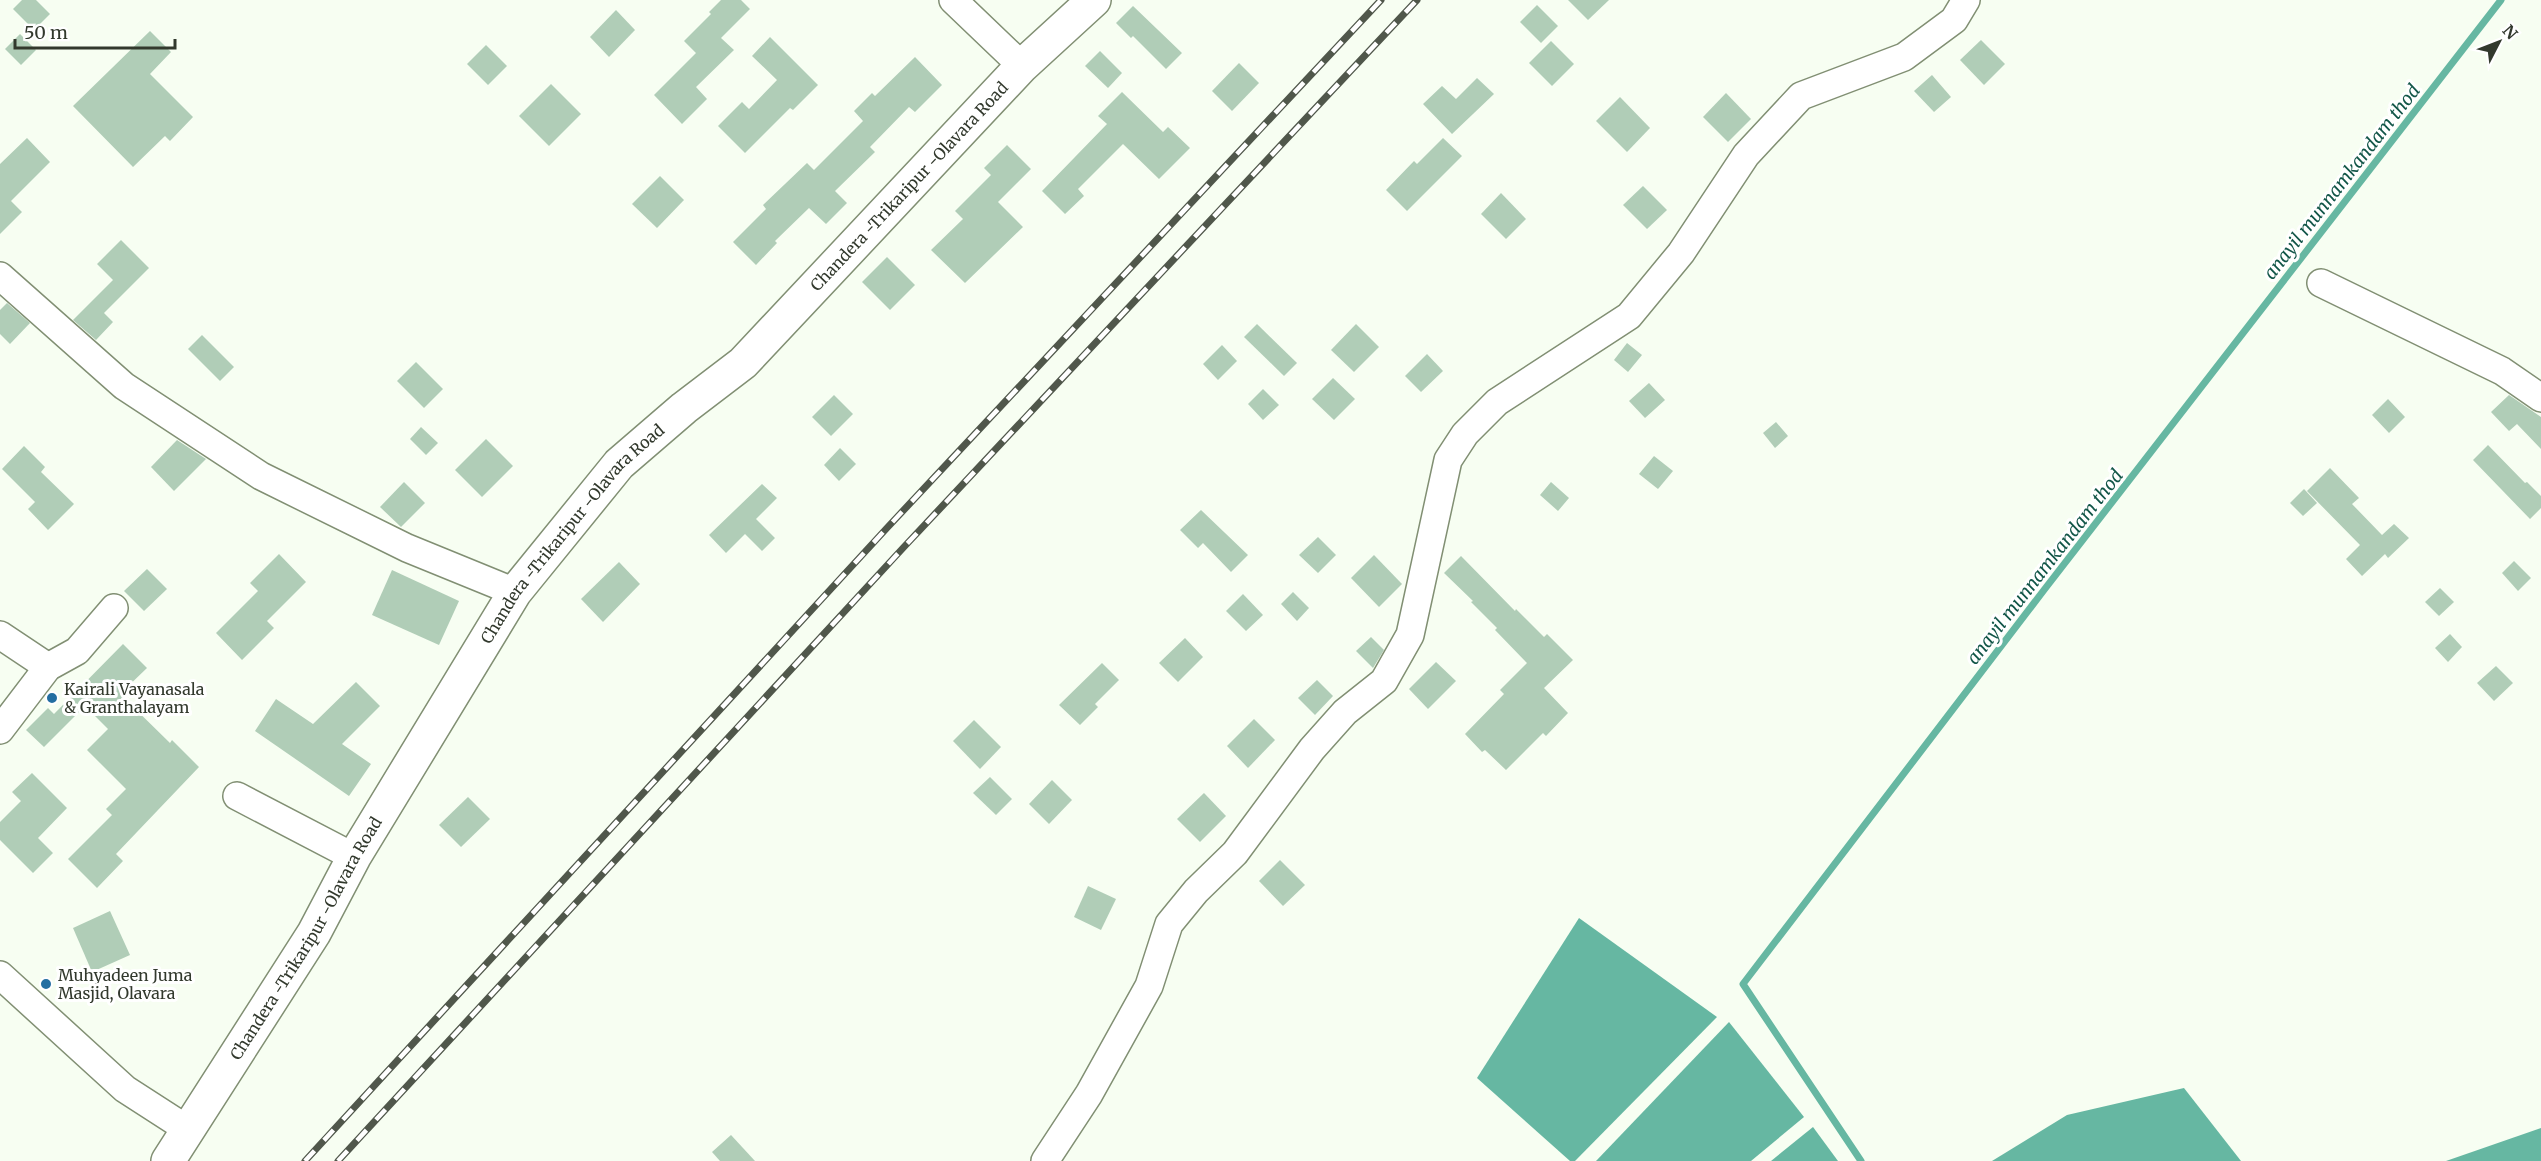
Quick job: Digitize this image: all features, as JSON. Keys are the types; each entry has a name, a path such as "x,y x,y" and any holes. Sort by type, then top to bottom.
{"main road":[{"name":"Chandera -Trikaripur -Olavara Road","path":"168,1161 314,933 354,857 515,592 619,464 684,408 743,363 1022,66 1094,0"}],"street":[{"path":"953,0 1022,66"},
{"path":"1045,1161 1089,1094 1149,986 1169,924 1196,891 1235,853 1312,749 1345,712 1384,681 1410,635 1448,460 1465,434 1497,402 1629,316 1681,253 1746,155 1801,96 1904,57 1954,20 1966,0"},
{"path":"0,276 124,386 261,476 407,548 515,592"},
{"path":"2321,283 2502,371 2541,398"},
{"path":"0,730 48,667 77,651 114,608"},
{"path":"0,635 48,667"},
{"path":"237,796 354,857"},
{"path":"0,975 125,1089 187,1129"}],"shaded area":[{"path":"1579,918 1717,1017 1575,1161 1570,1161 1477,1078"},
{"path":"1729,1022 1804,1117 1751,1161 1596,1161"},
{"path":"2184,1088 2241,1161 1992,1161 2067,1115"},
{"path":"1813,1127 1838,1161 1771,1161"},
{"path":"2541,1128 2541,1161 2446,1161"}],"building":[{"path":"22,0 36,0 50,14 34,30 13,9"},
{"path":"721,0 741,0 750,9 721,38 734,50 696,87 707,99 682,124 654,95 696,53 684,41 711,14 709,12"},
{"path":"1568,0 1609,0 1588,20"},
{"path":"1537,5 1558,26 1541,43 1520,22"},
{"path":"1133,6 1182,53 1166,69 1133,36 1131,38 1116,23"},
{"path":"616,10 635,30 609,57 590,37"},
{"path":"150,31 171,52 150,74 193,117 170,141 165,136 133,167 73,106"},
{"path":"20,34 36,50 21,65 5,49"},
{"path":"770,37 818,85 793,110 790,108 745,153 718,126 742,102 749,109 777,80 752,56"},
{"path":"1981,40 2005,64 1984,85 1960,60"},
{"path":"1551,41 1574,64 1552,86 1529,63"},
{"path":"486,45 507,66 488,85 467,64"},
{"path":"1100,51 1122,73 1108,88 1085,66"},
{"path":"915,57 942,85 915,112 909,107 870,147 875,152 835,191 847,203 826,224 809,208 775,241 777,243 756,265 733,242 766,209 763,205 807,163 814,170 863,121 854,111 872,93 875,96"},
{"path":"1239,63 1259,83 1232,111 1212,91"},
{"path":"1932,75 1951,97 1934,112 1914,91"},
{"path":"1477,78 1494,94 1452,134 1423,104 1442,86 1456,99"},
{"path":"551,84 581,114 549,146 519,116"},
{"path":"1122,92 1163,132 1168,127 1190,148 1159,179 1123,144 1078,189 1084,196 1065,214 1042,191 1107,124 1098,116"},
{"path":"1726,93 1751,119 1728,142 1703,117"},
{"path":"1620,97 1650,128 1627,152 1596,121"},
{"path":"27,138 50,162 11,201 22,212 0,234 0,164"},
{"path":"1443,138 1462,156 1407,211 1386,190 1414,161 1417,164"},
{"path":"1007,145 1031,169 998,202 1023,227 965,283 931,250 963,219 955,211 991,175 984,168"},
{"path":"660,176 684,200 657,228 632,204"},
{"path":"1643,186 1667,210 1647,229 1623,205"},
{"path":"1501,193 1526,219 1506,239 1481,214"},
{"path":"121,240 149,268 104,313 113,322 96,340 73,320 113,280 97,264"},
{"path":"887,257 915,285 890,310 862,282"},
{"path":"7,303 30,323 10,344 0,334 0,310"},
{"path":"1257,324 1297,363 1284,376 1244,337"},
{"path":"1356,324 1379,347 1354,372 1331,350"},
{"path":"202,335 234,367 220,381 188,349"},
{"path":"1627,343 1642,355 1628,372 1614,360"},
{"path":"1222,345 1237,361 1218,380 1203,364"},
{"path":"1427,354 1443,371 1421,392 1405,376"},
{"path":"416,362 443,389 424,408 397,381"},
{"path":"1333,378 1355,399 1334,420 1312,399"},
{"path":"1649,383 1665,400 1645,418 1629,401"},
{"path":"1263,389 1279,405 1263,420 1248,404"},
{"path":"834,395 853,414 831,436 812,417"},
{"path":"2509,395 2541,417 2541,449 2517,424 2509,431 2491,412"},
{"path":"2388,399 2405,417 2389,433 2372,415"},
{"path":"1776,422 1788,436 1775,448 1763,433"},
{"path":"421,427 438,443 426,455 410,439"},
{"path":"486,439 513,466 482,497 455,470"},
{"path":"177,440 206,459 174,491 151,467"},
{"path":"2488,445 2541,496 2541,508 2530,519 2473,460"},
{"path":"24,446 45,467 41,472 74,504 48,530 28,509 35,502 2,469"},
{"path":"840,448 856,464 839,481 824,465"},
{"path":"1654,456 1673,471 1658,489 1639,474"},
{"path":"2330,468 2359,498 2352,504 2382,535 2394,524 2409,538 2388,558 2385,554 2362,576 2346,559 2360,545 2307,491"},
{"path":"404,482 425,503 401,527 380,507"},
{"path":"1551,482 1569,498 1558,511 1540,495"},
{"path":"762,484 777,498 756,519 775,538 762,551 745,534 726,553 709,535"},
{"path":"2304,489 2317,503 2303,516 2290,503"},
{"path":"1201,510 1248,555 1231,572 1203,543 1198,548 1180,530"},
{"path":"1318,537 1336,555 1318,573 1299,555"},
{"path":"279,554 306,582 267,621 274,628 242,660 216,633 258,591 250,583"},
{"path":"1374,555 1402,584 1379,607 1351,578"},
{"path":"1461,556 1515,611 1516,609 1544,637 1547,634 1573,660 1544,688 1568,713 1546,736 1543,733 1506,770 1485,750 1482,752 1465,734 1504,694 1500,690 1527,663 1495,630 1497,628 1471,602 1473,601 1444,573"},
{"path":"2514,561 2531,578 2518,591 2502,573"},
{"path":"619,562 640,584 603,622 581,599"},
{"path":"147,569 167,589 144,611 124,591"},
{"path":"392,570 459,601 439,645 372,615"},
{"path":"2440,588 2454,602 2439,616 2425,602"},
{"path":"1293,592 1309,608 1297,621 1281,604"},
{"path":"1243,594 1263,615 1246,631 1226,611"},
{"path":"2450,634 2462,647 2448,662 2435,648"},
{"path":"1371,637 1384,650 1373,668 1356,651"},
{"path":"1185,638 1203,657 1178,682 1159,663"},
{"path":"123,644 147,668 120,694 170,743 172,740 199,767 116,854 123,861 97,888 68,859 112,815 106,809 126,789 87,750 108,729 85,706 44,747 26,730 48,708 54,714"},
{"path":"1436,662 1456,681 1428,709 1409,689"},
{"path":"1102,663 1119,680 1095,704 1098,707 1080,725 1059,705"},
{"path":"2496,666 2513,683 2494,701 2477,683"},
{"path":"1317,680 1333,696 1315,715 1298,698"},
{"path":"356,682 380,706 342,744 371,764 349,796 255,731 276,699 313,724"},
{"path":"1254,719 1275,740 1248,768 1227,746"},
{"path":"974,720 1001,747 980,769 953,741"},
{"path":"32,773 67,808 38,838 53,853 33,873 0,840 0,822 21,801 12,792"},
{"path":"990,777 1012,799 996,815 973,793"},
{"path":"1052,780 1072,800 1049,824 1029,804"},
{"path":"1204,793 1226,816 1200,842 1177,819"},
{"path":"468,797 490,819 461,847 439,825"},
{"path":"1280,860 1305,885 1283,906 1259,881"},
{"path":"1088,886 1116,899 1101,930 1074,917"},
{"path":"110,911 130,955 92,972 73,928"},
{"path":"731,1135 755,1161 720,1161 712,1152"}],"waterway":[{"name":"anayil munnamkandam thod","path":"1861,1161 1743,984 2044,590 2501,0"}],"railway":[{"path":"305,1161 886,529 1381,0"},
{"path":"338,1161 903,548 1417,0"}],"place":[{"name":"Kairali Vayanasala & Granthalayam","path":"52,698"},
{"name":"Muhyadeen Juma Masjid, Olavara","path":"46,984"}]}
